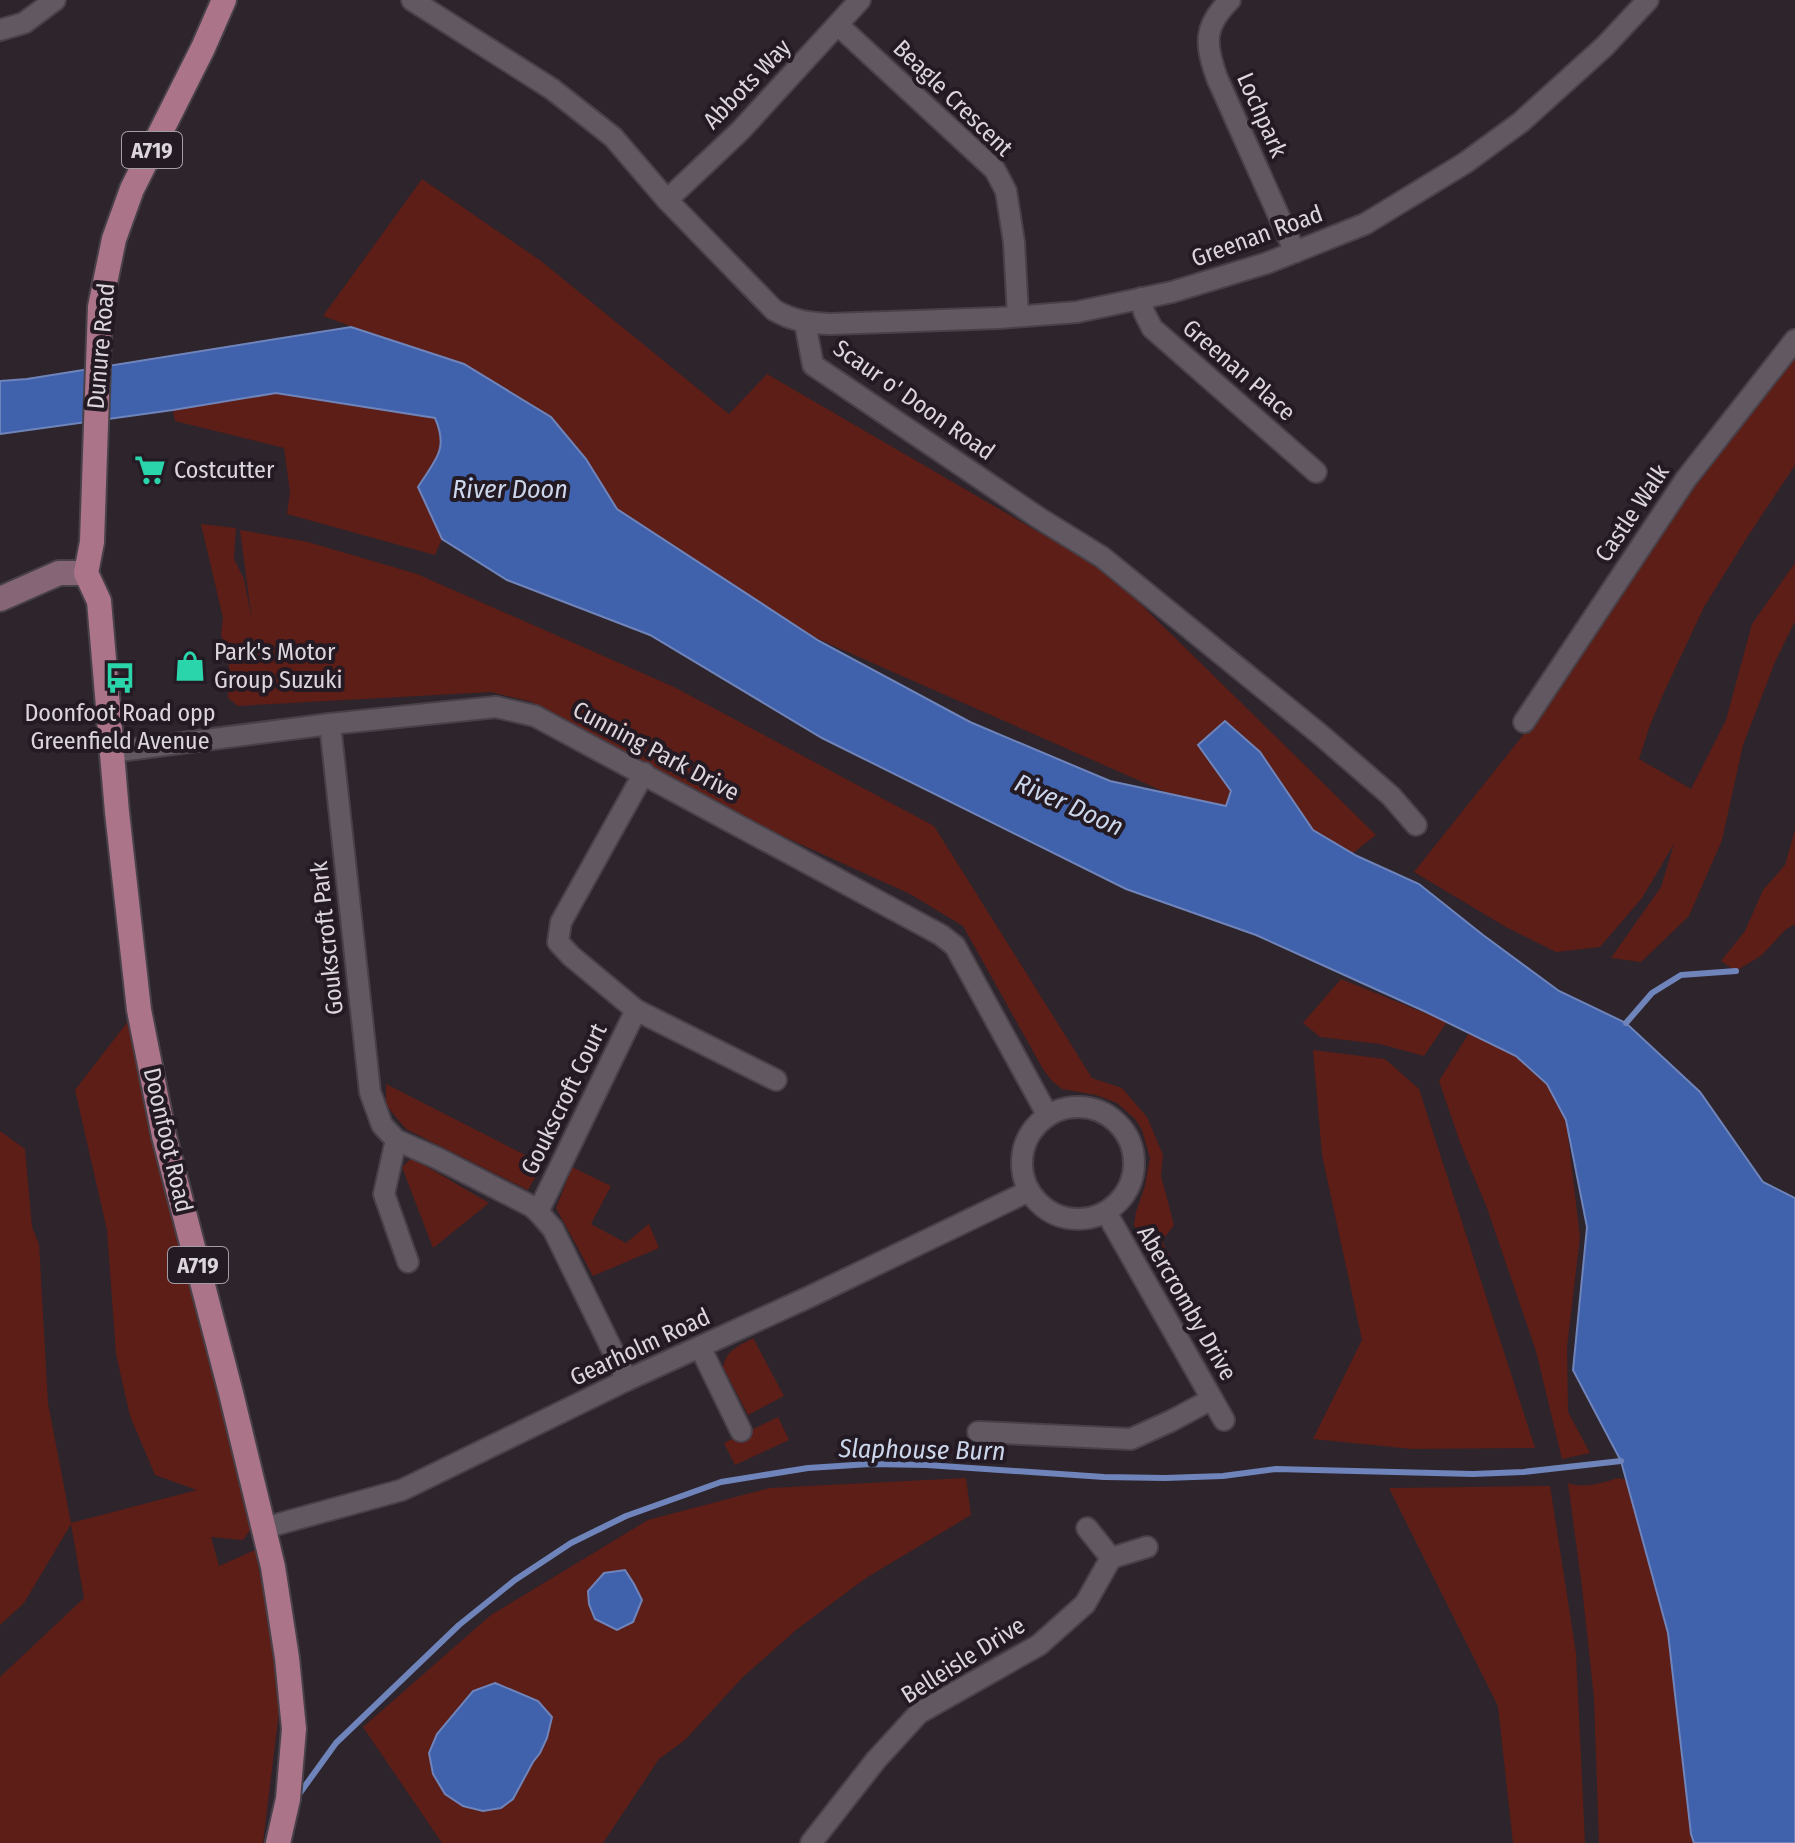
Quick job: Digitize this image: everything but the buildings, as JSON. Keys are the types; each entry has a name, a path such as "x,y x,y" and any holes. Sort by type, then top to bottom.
{"main road":[{"name":"Dunure Road","path":"86,573 92,542 100,307 114,239 132,189 224,0"},
{"name":"Doonfoot Road","path":"86,573 99,601 111,752 145,1038 164,1136 273,1567 294,1729 288,1799 278,1843"}],"street":[{"path":"0,30 24,23 55,0"},
{"path":"412,0 552,89 613,137 667,200 774,310 805,323"},
{"name":"Abbots Way","path":"667,200 741,130 860,0"},
{"name":"Lochpark","path":"1230,0 1210,27 1209,54 1295,252"},
{"name":"Greenan Road","path":"805,323 904,322 1077,312 1172,292 1233,275 1295,252 1365,224 1465,163 1521,122 1605,46 1648,0"},
{"name":"Beagle Crescent","path":"838,25 995,170 1006,191 1014,242 1018,316"},
{"name":"Greenan Place","path":"1141,298 1152,328 1316,472"},
{"name":"Scaur o' Doon Road","path":"805,323 813,365 1102,557 1322,736 1391,796 1416,825"},
{"name":"Castle Walk","path":"1524,722 1686,479 1795,340"},
{"path":"0,599 59,573 86,573"},
{"name":"Cunning Park Drive","path":"111,752 496,707 535,716 941,935 955,946 1048,1116"},
{"name":"Goukscroft Park","path":"330,724 370,1092 382,1125 396,1140"},
{"path":"644,773 561,922 558,942 636,1010 776,1080"},
{"name":"Goukscroft Court","path":"538,1212 636,1010"},
{"path":"1062,1109 1095,1109 1122,1127 1130,1141 1134,1173 1128,1189 1106,1212 1077,1219 1063,1217 1038,1202 1029,1191 1024,1178 1023,1150 1028,1136 1048,1116 1062,1109"},
{"path":"408,1262 384,1194 396,1140 437,1158 538,1212 553,1229 627,1380"},
{"name":"Gearholm Road","path":"264,1528 402,1490 627,1380 1029,1191"},
{"name":"Abercromby Drive","path":"1106,1212 1224,1420"},
{"path":"700,1347 741,1431"},
{"path":"978,1432 1131,1439 1212,1399"},
{"path":"1087,1528 1111,1558 1147,1547"},
{"name":"Belleisle Drive","path":"811,1843 876,1760 919,1713 1039,1645 1085,1604 1111,1558"}],"shaded area":[{"path":"422,179 541,261 729,414 767,374 1109,573 1376,835 1335,867 628,555 416,350 323,316"},
{"path":"1795,347 1795,465 1704,607 1650,725 1639,759 1691,789 1726,720 1752,624 1795,563 1795,621 1775,662 1743,745 1722,840 1689,916 1641,962 1611,958 1661,887 1674,844 1642,898 1600,947 1556,952 1506,927 1414,872 1536,719 1692,478"},
{"path":"276,393 435,418 441,438 440,447 435,462 418,487 442,539 435,555 287,514 290,492 284,448 175,421 173,410"},
{"path":"201,524 236,528 234,559 244,579 252,621 240,530 308,542 417,574 674,687 934,826 1092,1078 1122,1088 1147,1117 1163,1155 1161,1176 1174,1225 1162,1241 1178,1274 1163,1278 1134,1225 1150,1158 1142,1130 1117,1103 1096,1095 1062,1089 1052,1081 963,926 910,894 644,773 532,702 491,692 238,706 228,698 230,671 221,634 223,618"},
{"path":"1795,830 1795,924 1785,930 1762,955 1736,971 1721,961 1745,931 1763,890 1785,865"},
{"path":"1341,979 1447,1022 1424,1056 1380,1044 1320,1037 1303,1023"},
{"path":"136,1011 251,1529 243,1540 211,1537 219,1566 255,1550 282,1687 263,1843 0,1843 0,1677 84,1598 71,1524 24,1603 0,1625 0,1131 25,1149 32,1227 39,1244 48,1403 71,1523 197,1490 155,1475 130,1416 116,1354 107,1230 75,1090"},
{"path":"1469,1033 1516,1056 1547,1084 1566,1120 1580,1237 1567,1347 1568,1412 1590,1453 1562,1459 1536,1351 1439,1081"},
{"path":"1313,1050 1385,1059 1419,1089 1535,1448 1412,1449 1313,1439 1362,1340 1322,1155"},
{"path":"386,1084 543,1164 528,1190 406,1129 386,1105"},
{"path":"412,1158 489,1203 433,1248 402,1167"},
{"path":"572,1167 611,1186 591,1224 626,1243 649,1224 659,1248 593,1276 556,1208"},
{"path":"753,1338 784,1396 748,1415 723,1367 730,1352"},
{"path":"778,1417 789,1440 735,1465 724,1443"},
{"path":"966,1478 971,1515 866,1578 796,1630 743,1677 685,1740 659,1759 603,1843 442,1843 363,1727 491,1615 648,1520 770,1488","holes":["495,1683 538,1701 549,1730 524,1780 437,1734 472,1691"]},
{"path":"1618,1478 1627,1480 1668,1633 1694,1843 1599,1843 1594,1698 1568,1483 1587,1485"},
{"path":"1550,1486 1576,1653 1585,1843 1513,1843 1498,1706 1389,1488"}],"water":[{"name":"River Doon","path":"351,327 464,364 551,417 586,459 617,509 819,641 970,722 1110,781 1226,806 1231,791 1198,745 1225,721 1260,752 1313,830 1357,856 1419,884 1559,991 1626,1023 1700,1092 1763,1182 1795,1198 1795,1843 1694,1843 1668,1633 1621,1461 1573,1370 1587,1227 1566,1120 1547,1084 1516,1056 1256,935 1126,889 822,738 650,635 507,580 442,539 418,487 435,462 440,447 441,438 435,418 276,393 0,434 0,381"},
{"path":"625,1570 642,1600 633,1622 617,1630 595,1619 588,1591 604,1573"},
{"path":"495,1683 538,1701 552,1717 540,1753 513,1799 501,1808 483,1811 463,1806 445,1794 433,1774 429,1753 437,1734 473,1691"}],"waterway":[{"path":"1626,1023 1652,993 1681,975 1736,971"},
{"name":"Slaphouse Burn","path":"297,1797 336,1743 459,1625 515,1580 571,1543 626,1516 721,1482 808,1468 870,1464 1165,1478 1223,1476 1276,1469 1473,1474 1621,1461"}],"place":[{"name":"Costcutter","path":"150,470"},
{"name":"Park's Motor Group Suzuki","path":"190,666"},
{"name":"Doonfoot Road opp Greenfield Avenue","path":"120,678"}]}
